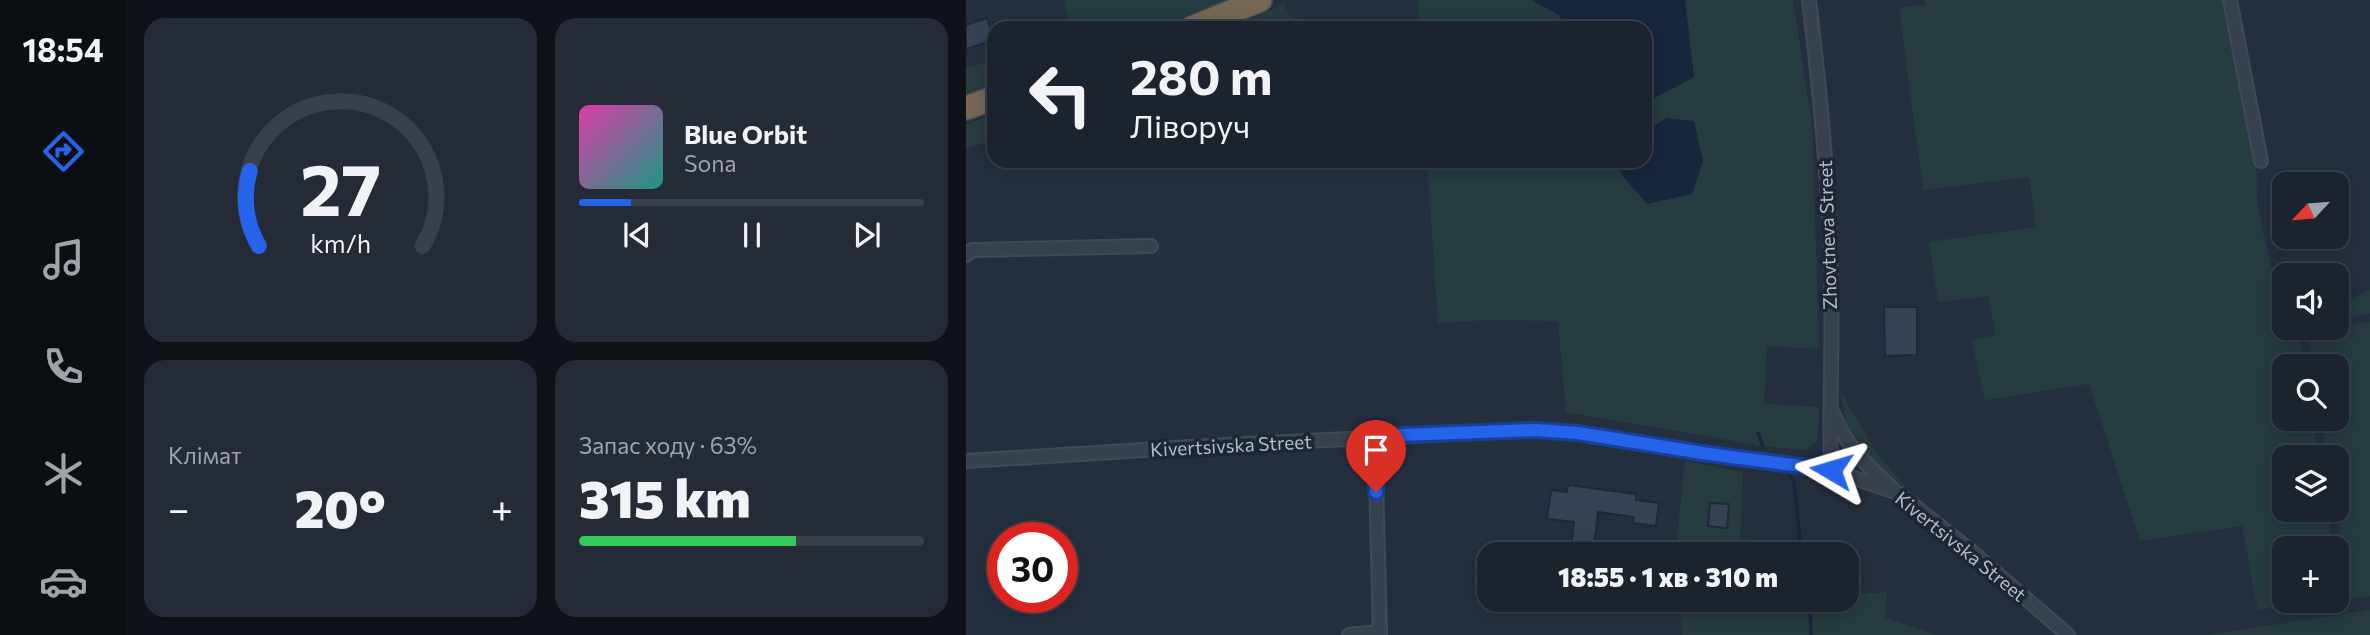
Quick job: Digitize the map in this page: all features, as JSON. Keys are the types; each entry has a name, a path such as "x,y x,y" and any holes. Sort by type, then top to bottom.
{"highway":[{"path":"1209,21 1260,0"},
{"path":"966,108 987,100"}],"street":[{"name":"Zhovtneva Street","path":"1809,0 1818,79 1831,272 1831,470"},
{"path":"2230,0 2260,161"},
{"path":"966,254 972,250 1151,246"},
{"path":"1829,403 1839,429 1863,463 1898,493"},
{"name":"Kivertsivska Street","path":"966,461 1375,436 1535,430 1578,433 1831,470 1898,493 1970,550 2068,635"},
{"path":"1349,635 1380,634 1375,436"}],"green space":[{"path":"1063,0 1228,0 1175,21 1070,21"},
{"path":"1418,0 1532,0 1559,15 1562,21 1419,21"},
{"path":"1685,0 1793,0 1812,125 1819,349 1767,346 1764,404 1819,407 1818,440 1806,450 1763,446 1566,412 1558,321 1486,320 1438,323 1427,168 1621,168 1620,172 1633,189 1643,168 1652,168 1652,149 1667,118 1652,127 1652,99 1694,77"},
{"path":"1925,0 2227,0 2256,162 2257,201 2272,270 2272,340 2300,340 2302,354 2272,354 2272,431 2314,431 2317,445 2272,445 2272,522 2329,522 2331,536 2272,536 2272,608 2258,610 2242,526 2140,541 2089,384 1985,400 1972,341 1996,335 1988,296 1938,302 1929,242 2036,227 2029,177 1923,190 1899,8 1925,5"},
{"path":"1284,4 1290,16 1304,20 1301,21 1247,21"},
{"path":"987,61 987,88 966,95 966,68"},
{"path":"987,116 987,142 966,149 966,124"},
{"path":"2370,290 2370,313 2349,317 2349,300"},
{"path":"2370,322 2370,596 2350,599 2349,536 2340,536 2338,522 2349,522 2349,445 2325,445 2323,431 2349,431 2349,354 2311,354 2309,340 2349,340 2349,325"},
{"path":"1841,393 1877,453 1906,488 1871,460 1846,425"},
{"path":"1685,461 1743,472 1740,537 1759,542 1677,542"},
{"path":"1887,592 1885,618 1938,635 1682,635 1681,612 1859,612 1859,594"},
{"path":"2370,610 2370,635 2205,635"}],"water":[{"path":"1532,0 1685,0 1694,77 1652,99 1652,21 1562,21 1559,15"},
{"path":"1667,118 1694,121 1703,161 1692,194 1647,204 1620,172 1621,168 1652,168 1652,127"}],"building":[{"path":"987,18 987,42 966,49 966,25"},
{"path":"1884,307 1917,307 1917,355 1885,356"},
{"path":"1568,485 1636,494 1636,500 1659,503 1656,526 1633,523 1634,517 1598,512 1595,542 1572,542 1574,522 1547,519 1551,490 1567,492"},
{"path":"1710,503 1729,504 1727,528 1708,526"}],"waterway":[{"path":"1758,433 1763,446"},
{"path":"1786,470 1794,482 1800,542"},
{"path":"1810,612 1811,635"}],"route":[{"path":"1376,492 1375,436 1535,430 1578,433 1831,470"}]}
